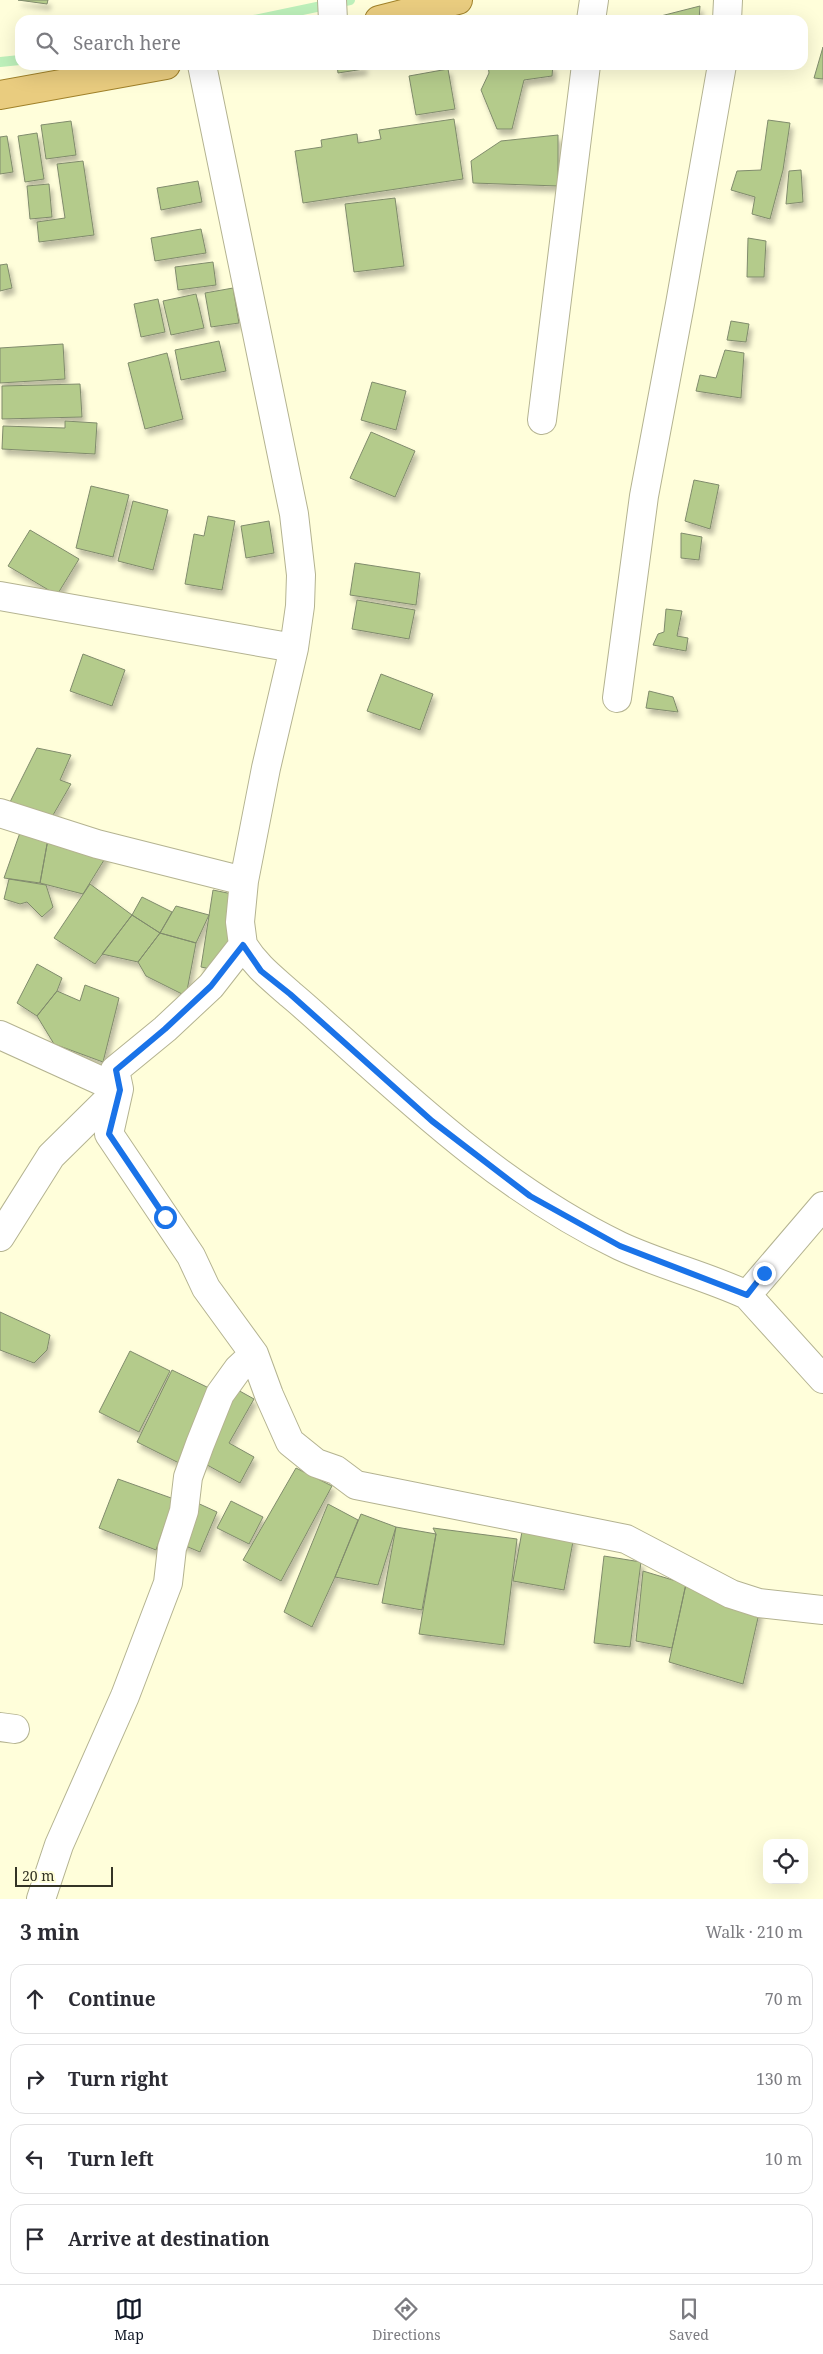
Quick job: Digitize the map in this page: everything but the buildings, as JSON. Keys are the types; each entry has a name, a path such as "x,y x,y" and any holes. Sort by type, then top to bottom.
{"main road":[{"path":"399,15 458,0"},
{"path":"0,95 138,70"}],"street":[{"path":"592,15 594,0"},
{"path":"727,15 728,0"},
{"path":"203,70 294,514 301,575 300,606 294,648 266,768 244,881 240,922 243,945 261,971 290,994 432,1121 530,1196 620,1246 747,1295 823,1379"},
{"path":"542,420 585,70"},
{"path":"617,698 644,496 721,70"},
{"path":"0,596 294,648"},
{"path":"0,814 97,844 244,881"},
{"path":"243,945 211,986 165,1029 116,1070 120,1090 109,1134 191,1256 206,1288 254,1354 272,1402 290,1442 316,1462 336,1470 356,1485 626,1539 731,1594 759,1603 823,1610"},
{"path":"0,1035 120,1090"},
{"path":"0,1237 51,1156 120,1090"},
{"path":"747,1295 823,1206"},
{"path":"41,1899 59,1845 125,1696 168,1583 172,1548 184,1511 188,1477 200,1444 220,1394 238,1369 254,1354"}],"waterway":[{"path":"278,15 350,0"},
{"path":"0,62 15,60"}],"route":[{"path":"165,1217 109,1134 120,1090 116,1070 165,1029 211,986 243,945 261,971 290,994 432,1121 530,1196 620,1246 724,1284 747,1295 764,1273"}]}
